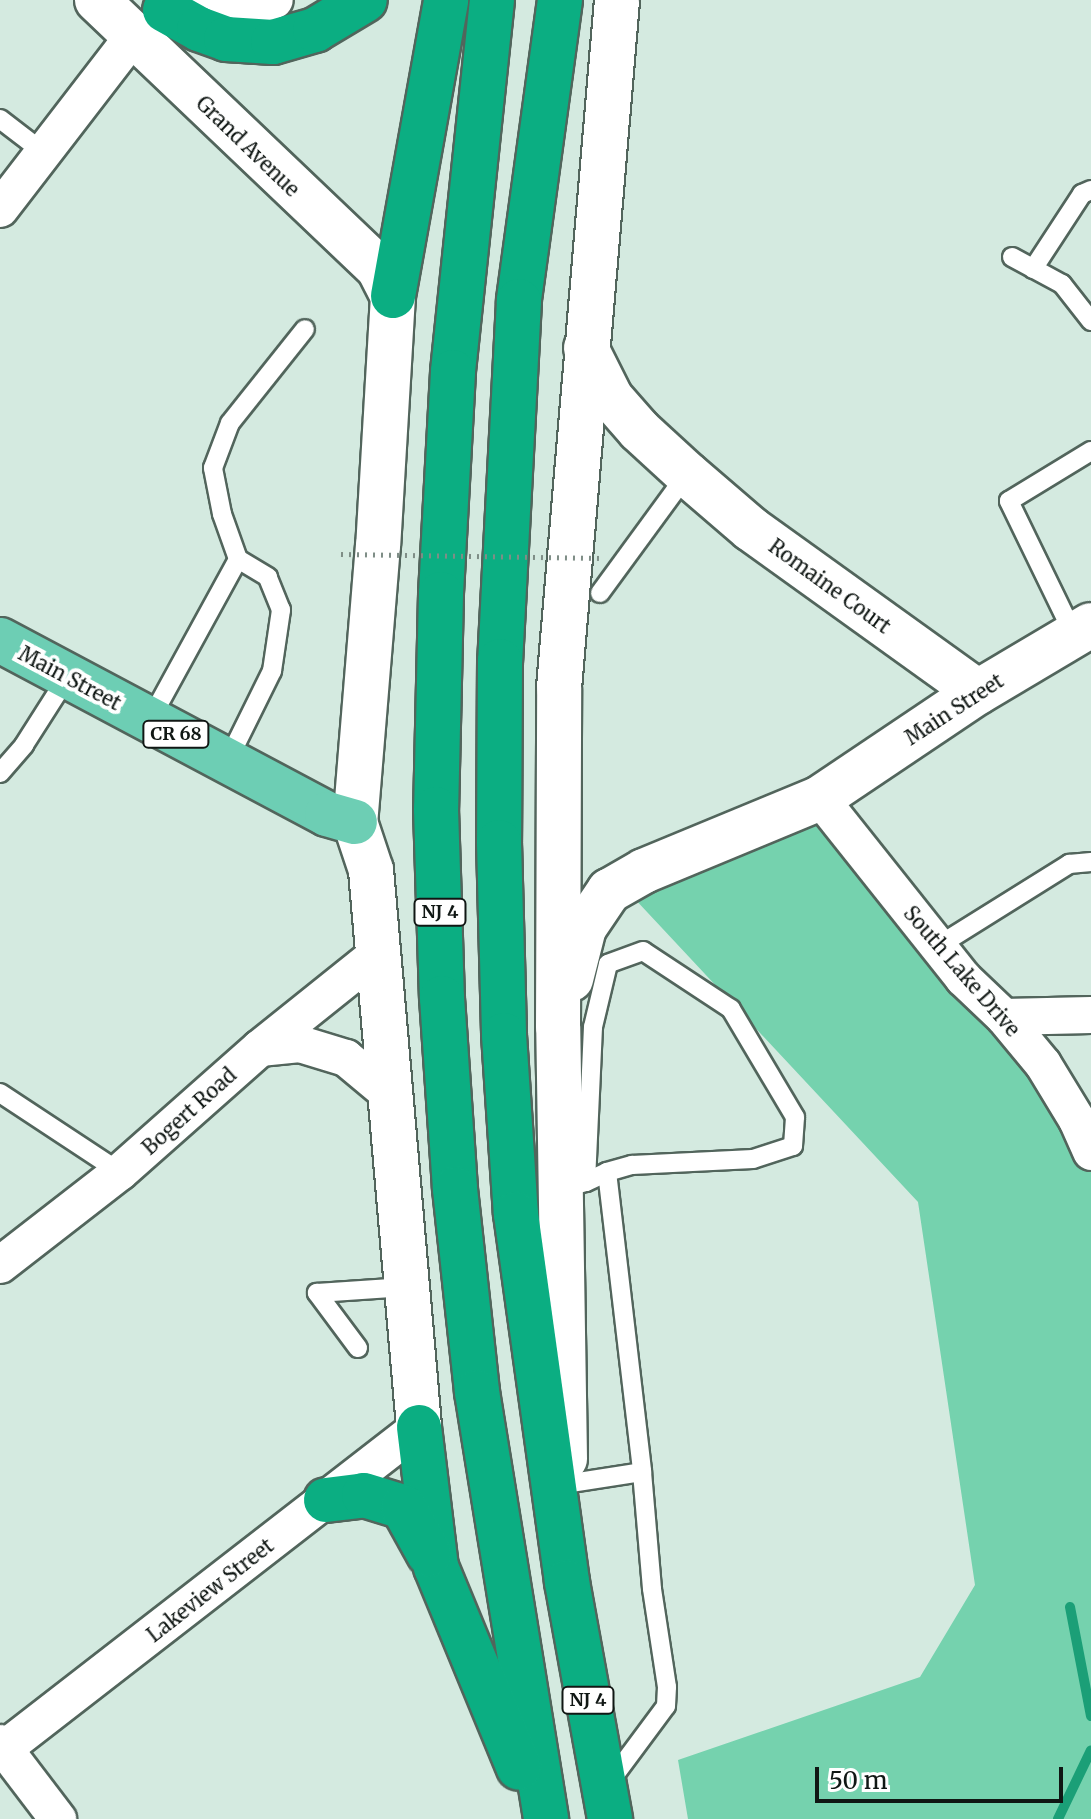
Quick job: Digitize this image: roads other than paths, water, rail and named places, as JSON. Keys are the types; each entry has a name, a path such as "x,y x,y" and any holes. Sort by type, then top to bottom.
{"highway":[{"path":"148,15 226,39 273,42 315,30 365,0"},
{"path":"393,296 446,0"},
{"name":"NJ 4","path":"492,0 453,372 441,594 436,809 442,998 457,1205 477,1392 543,1819"},
{"name":"NJ 4","path":"560,0 519,301 500,661 499,842 504,1035 516,1214 567,1582 607,1804"},
{"path":"419,1427 436,1567"},
{"path":"565,1484 567,1582"},
{"path":"326,1500 364,1495 403,1507 436,1567 543,1819"}],"main road":[{"name":"Main Street","path":"0,640 327,814 355,822"}],"street":[{"name":"Grand Avenue","path":"97,0 148,15 379,269 393,296"},
{"path":"0,209 148,15 234,17 275,0"},
{"path":"565,1484 573,1185 558,1027 559,688 617,0"},
{"path":"611,63 618,32 632,0"},
{"path":"393,296 378,545 355,822 371,870 419,1427"},
{"name":"Romaine Court","path":"586,348 611,398 639,430 687,474 751,529 978,692"},
{"name":"Main Street","path":"558,1027 584,928 609,891 644,871 820,798 978,692 1082,630"},
{"name":"South Lake Drive","path":"820,798 963,978 1004,1017 1043,1064 1077,1120 1091,1152"},
{"name":"Bogert Road","path":"0,1265 120,1172 260,1048 376,955"},
{"path":"1004,1017 1091,1015"},
{"path":"260,1048 300,1044 346,1058 388,1093"},
{"name":"Lakeview Street","path":"1,1748 419,1427"},
{"path":"1,1748 58,1819"}],"lane":[{"path":"0,119 43,152"},
{"path":"1033,269 1082,194 1091,190"},
{"path":"1012,257 1062,284 1091,321"},
{"path":"227,762 272,671 281,610 268,577 238,559 222,514 213,468 230,423 305,329"},
{"path":"1082,630 1009,501 1091,451"},
{"path":"600,593 687,474"},
{"path":"150,720 238,559"},
{"path":"0,773 24,745 68,676"},
{"path":"938,946 1069,864 1091,862"},
{"path":"643,951 731,1009 795,1117 793,1146 753,1159 632,1165 573,1185 593,1027 608,964 643,951"},
{"path":"0,1093 120,1172"},
{"path":"607,1172 642,1472 652,1589 667,1687 666,1706 607,1804"},
{"path":"358,1348 317,1293 406,1287"},
{"path":"565,1484 642,1472"}],"waterway":[{"path":"1070,1607 1091,1716"},
{"path":"1058,1819 1091,1750"}]}
